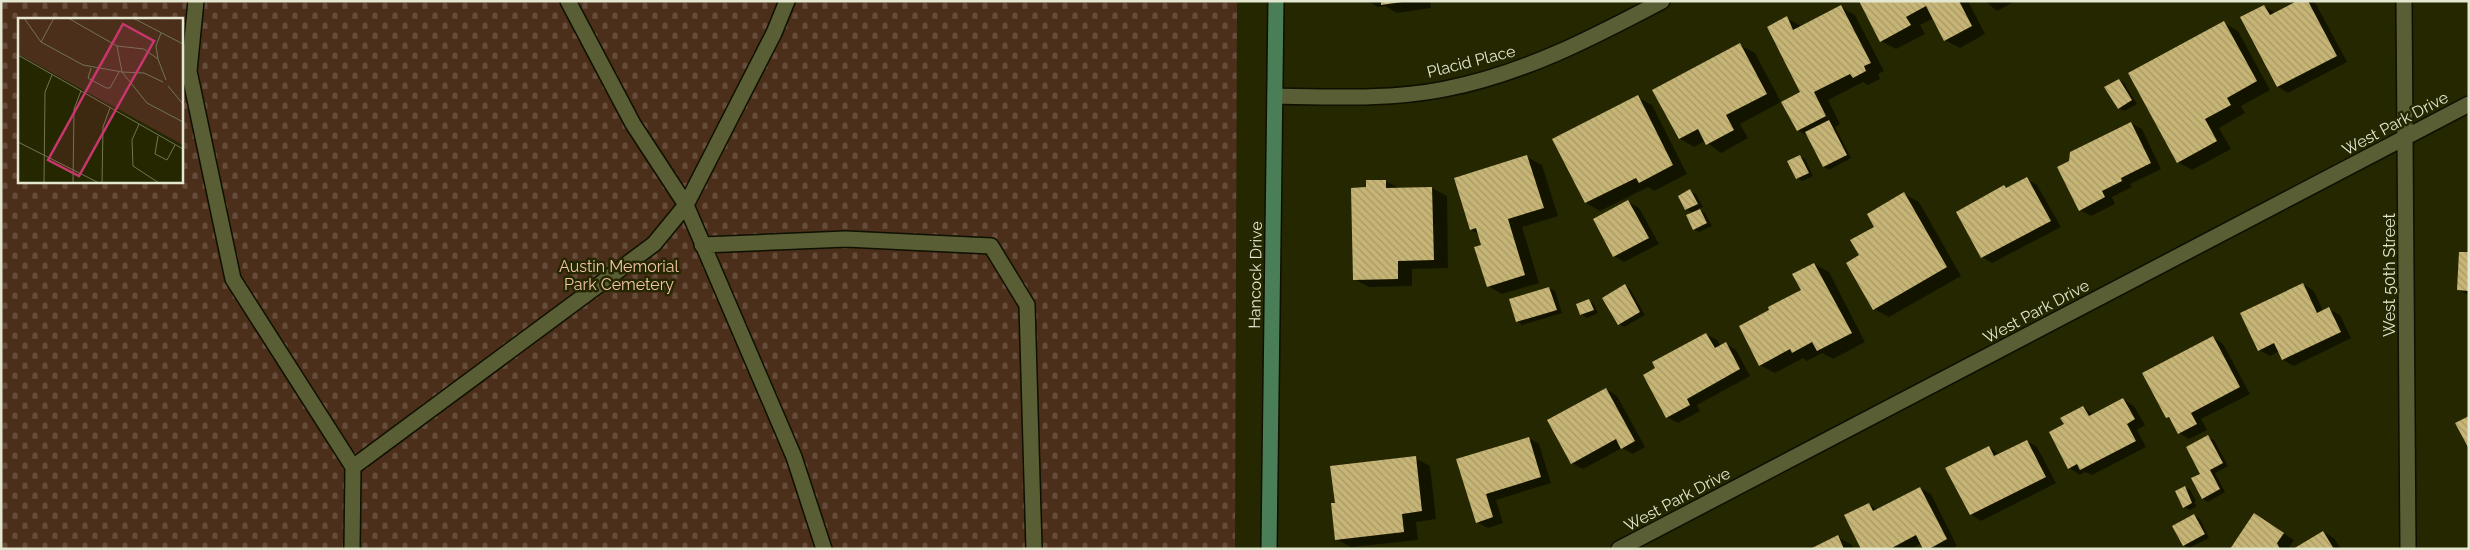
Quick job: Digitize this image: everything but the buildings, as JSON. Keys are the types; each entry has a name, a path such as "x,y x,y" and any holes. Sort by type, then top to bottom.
{"street":[{"path":"196,1 189,71 234,280 353,468 352,549"},
{"path":"568,1 634,124 686,205 794,457 824,549"},
{"path":"353,468 654,244 686,205 774,33 787,1"},
{"name":"Hancock Drive","path":"1269,549 1276,1"},
{"name":"Placid Place","path":"1274,96 1361,97 1444,89 1513,71 1588,40 1662,1"},
{"name":"West 50th Street","path":"2404,1 2408,549"},
{"name":"West Park Drive","path":"1619,549 2469,104"},
{"path":"702,245 846,239 991,246 1027,305 1034,549"}],"green space":[{"name":"Austin Memorial Park Cemetery","path":"1,1 1237,1 1235,549 1,549"}]}
